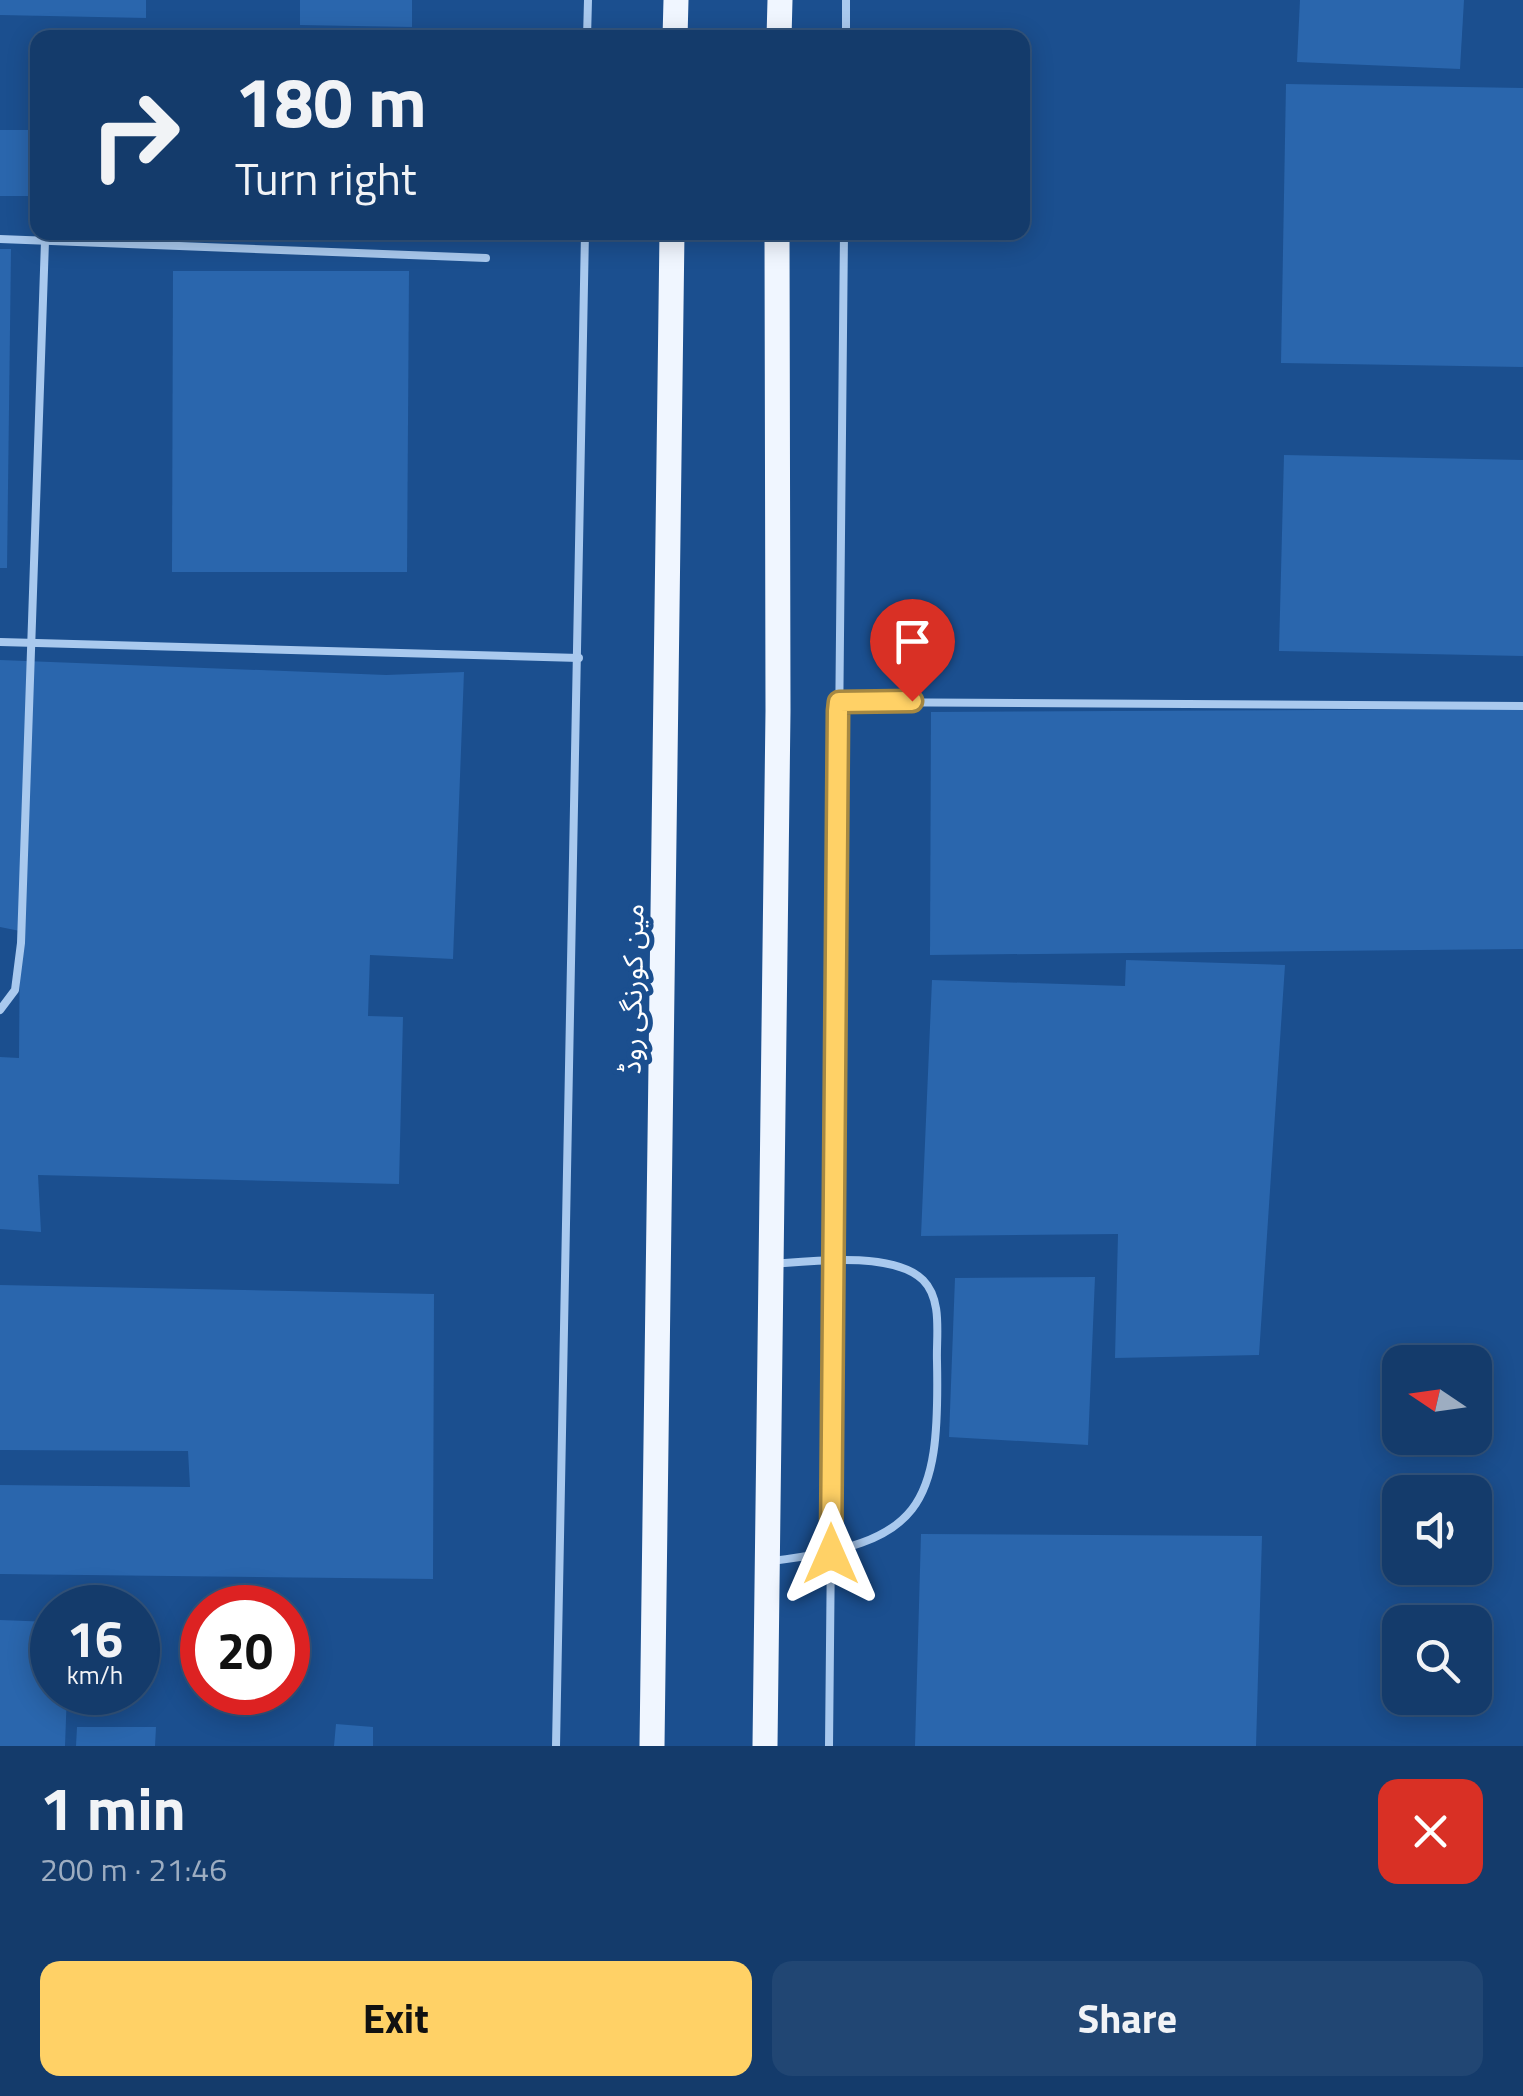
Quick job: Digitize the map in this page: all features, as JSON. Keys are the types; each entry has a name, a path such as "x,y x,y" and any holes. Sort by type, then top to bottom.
{"main road":[{"path":"675,30 676,0"},
{"path":"779,30 780,0"},
{"name":"مین کورنگی روڈ","path":"652,1746 672,240"},
{"path":"765,1746 772,1264 777,240"}],"lane":[{"path":"587,30 588,0"},
{"path":"846,0 846,30"},
{"path":"0,239 486,258"},
{"path":"556,1746 585,240"},
{"path":"829,1746 844,240"},
{"path":"0,1010 15,990 20,943 34,644 44,241"},
{"path":"0,642 579,658"},
{"path":"839,702 1523,706"},
{"path":"768,1562 831,1554 886,1535 910,1513 930,1477 938,1433 936,1303 925,1282 912,1272 881,1264 834,1259 772,1264"}],"building":[{"path":"0,0 146,0 146,18 0,15"},
{"path":"300,0 412,0 412,27 300,25"},
{"path":"1300,0 1464,0 1460,69 1297,62"},
{"path":"1286,84 1523,88 1523,367 1281,363"},
{"path":"0,130 30,130 30,196 0,196"},
{"path":"0,249 11,249 7,568 0,568"},
{"path":"173,271 409,271 407,572 172,572"},
{"path":"1284,455 1523,460 1523,656 1279,651"},
{"path":"0,660 386,675 464,672 453,959 370,955 368,1016 403,1017 399,1184 38,1175 41,1232 0,1229 0,1057 19,1058 20,931 0,927"},
{"path":"1523,709 1523,949 930,955 931,712"},
{"path":"1126,960 1285,965 1259,1355 1115,1358 1118,1234 921,1236 932,980 1125,986"},
{"path":"1095,1277 1088,1445 949,1437 955,1278"},
{"path":"0,1285 434,1294 433,1579 0,1574 0,1485 190,1487 188,1451 0,1450"},
{"path":"921,1534 1262,1536 1256,1746 915,1746"},
{"path":"0,1620 30,1621 30,1715 66,1715 65,1746 0,1746"},
{"path":"336,1724 373,1727 373,1746 334,1746"},
{"path":"77,1727 156,1727 155,1746 76,1746"}],"route":[{"path":"831,1554 838,711 839,702 912,701"}]}
